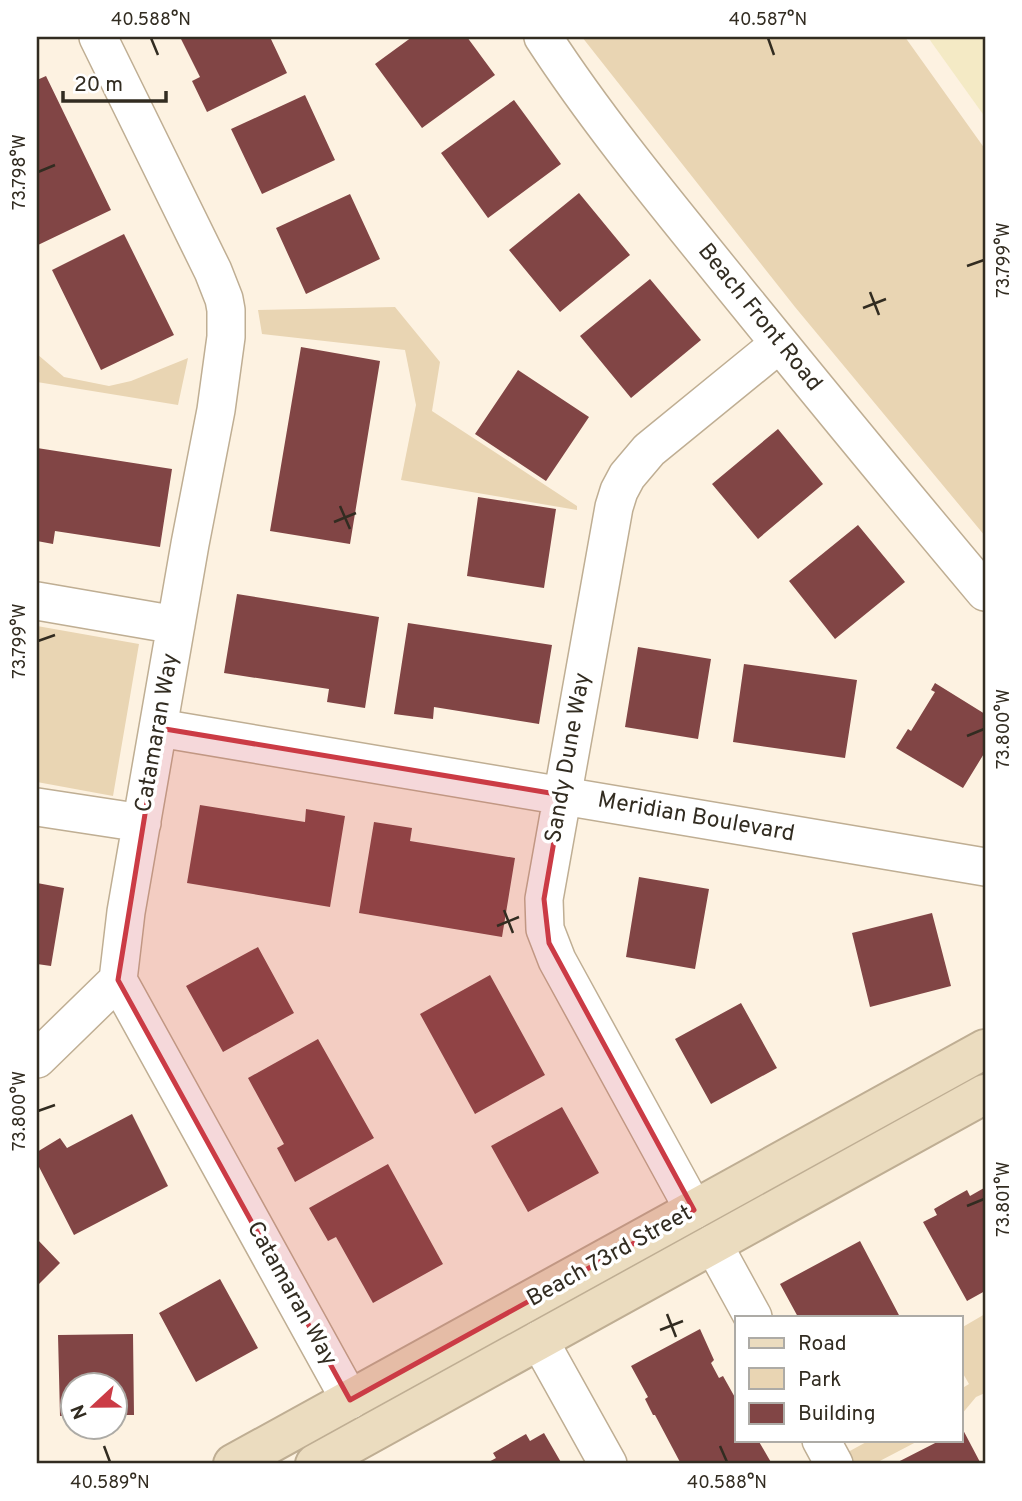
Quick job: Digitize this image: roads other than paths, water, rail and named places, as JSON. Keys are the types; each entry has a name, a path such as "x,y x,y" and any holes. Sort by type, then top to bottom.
{"street":[{"name":"Catamaran Way","path":"98,37 214,271 226,310 226,337 216,410 126,912 118,979 350,1400"},
{"name":"Beach Front Road","path":"544,37 624,152 985,592"},
{"name":"Sandy Dune Way","path":"694,1210 557,960 547,936 544,914 545,884 594,612 619,491 627,476 649,450 779,344"},
{"path":"37,601 176,625"},
{"name":"Meridian Boulevard","path":"159,728 985,867"},
{"path":"37,807 142,823"},
{"path":"37,1059 118,979"},
{"name":"Beach 73rd Street","path":"233,1464 985,1049"},
{"name":"Beach 73rd Street","path":"315,1464 985,1094"},
{"path":"713,1244 752,1316"},
{"path":"539,1340 608,1464"},
{"path":"822,1442 834,1464"}]}
